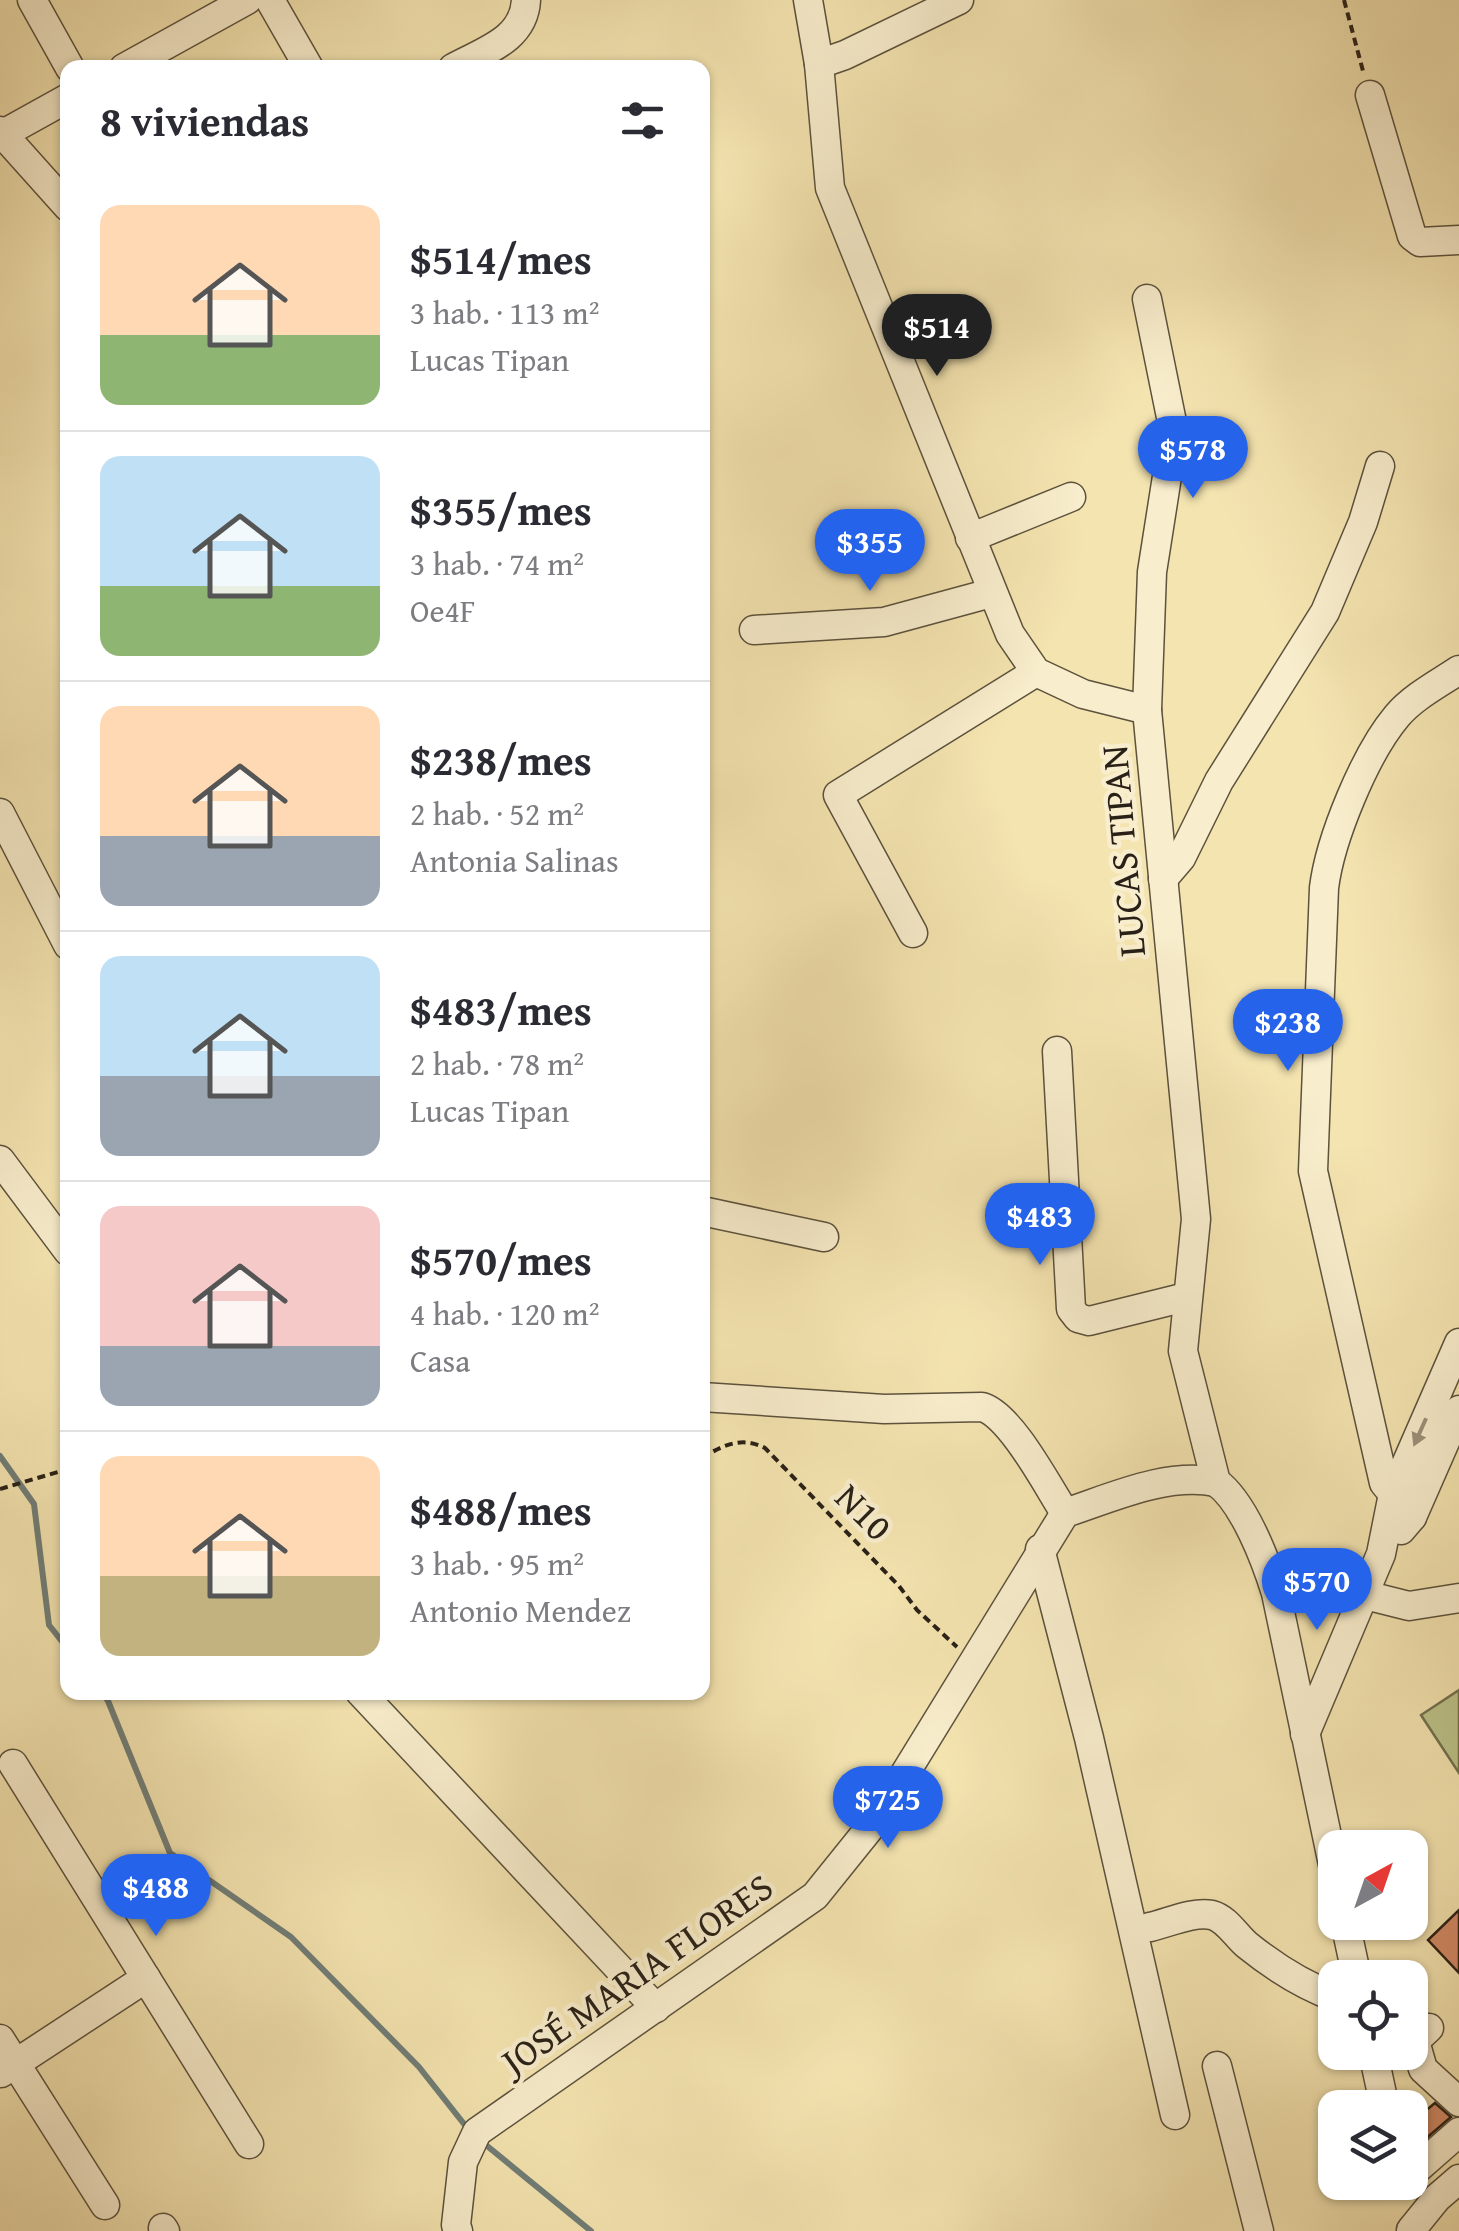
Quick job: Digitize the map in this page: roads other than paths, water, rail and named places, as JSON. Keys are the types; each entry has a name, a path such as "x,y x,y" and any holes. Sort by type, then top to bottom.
{"street":[{"path":"32,0 66,60"},
{"path":"138,60 247,0"},
{"path":"270,0 304,60"},
{"path":"468,60 510,38 520,25 526,0"},
{"path":"808,0 819,64 830,188 992,593 1010,634 1036,672 838,795 914,933"},
{"path":"819,64 846,56 959,0"},
{"path":"1370,95 1412,236 1420,242 1459,240"},
{"path":"60,102 1,132 60,199"},
{"path":"1147,299 1174,432 1152,572 1147,710"},
{"path":"1163,880 1181,858 1218,781 1325,612 1364,522 1380,466"},
{"path":"970,538 1071,497"},
{"path":"754,630 884,622 992,593"},
{"path":"1412,1517 1384,1483 1313,1171 1324,888 1333,844 1359,782 1388,728 1413,700 1459,670"},
{"name":"LUCAS TIPAN","path":"1036,672 1083,694 1147,710 1196,1219 1183,1351 1216,1482 1228,1492 1266,1564 1326,1830"},
{"path":"0,814 60,930"},
{"path":"1057,1051 1071,1309 1078,1318 1090,1320 1186,1297"},
{"path":"0,1160 60,1240"},
{"path":"710,1213 824,1237"},
{"path":"1305,1734 1381,1554 1393,1494 1459,1343"},
{"path":"710,1397 993,1410 1065,1513 1143,1488 1200,1478 1216,1482"},
{"path":"1381,1554 1412,1517 1459,1410"},
{"name":"JOSÉ MARIA FLORES","path":"458,2231 463,2162 477,2132 816,1896 877,1819 1065,1513"},
{"path":"1040,1548 1089,1738 1175,2116"},
{"path":"1365,1595 1410,1606 1459,1598"},
{"path":"366,1700 656,2008"},
{"path":"13,1764 250,2144"},
{"path":"1150,1927 1212,1915 1274,1964 1318,1991"},
{"path":"8,2068 146,1978"},
{"path":"1429,2028 1415,2041 1423,2068 1459,2102"},
{"path":"0,2039 8,2068 106,2205"},
{"path":"1216,2066 1258,2231"},
{"path":"1428,2159 1459,2132"},
{"path":"1411,2230 1459,2178"},
{"path":"1405,2200 1411,2230"}],"waterway":[{"path":"0,1456 34,1504 49,1625 60,1639"},
{"path":"107,1700 170,1853 291,1937 419,2067 468,2129"},
{"path":"481,2141 591,2231"}]}
